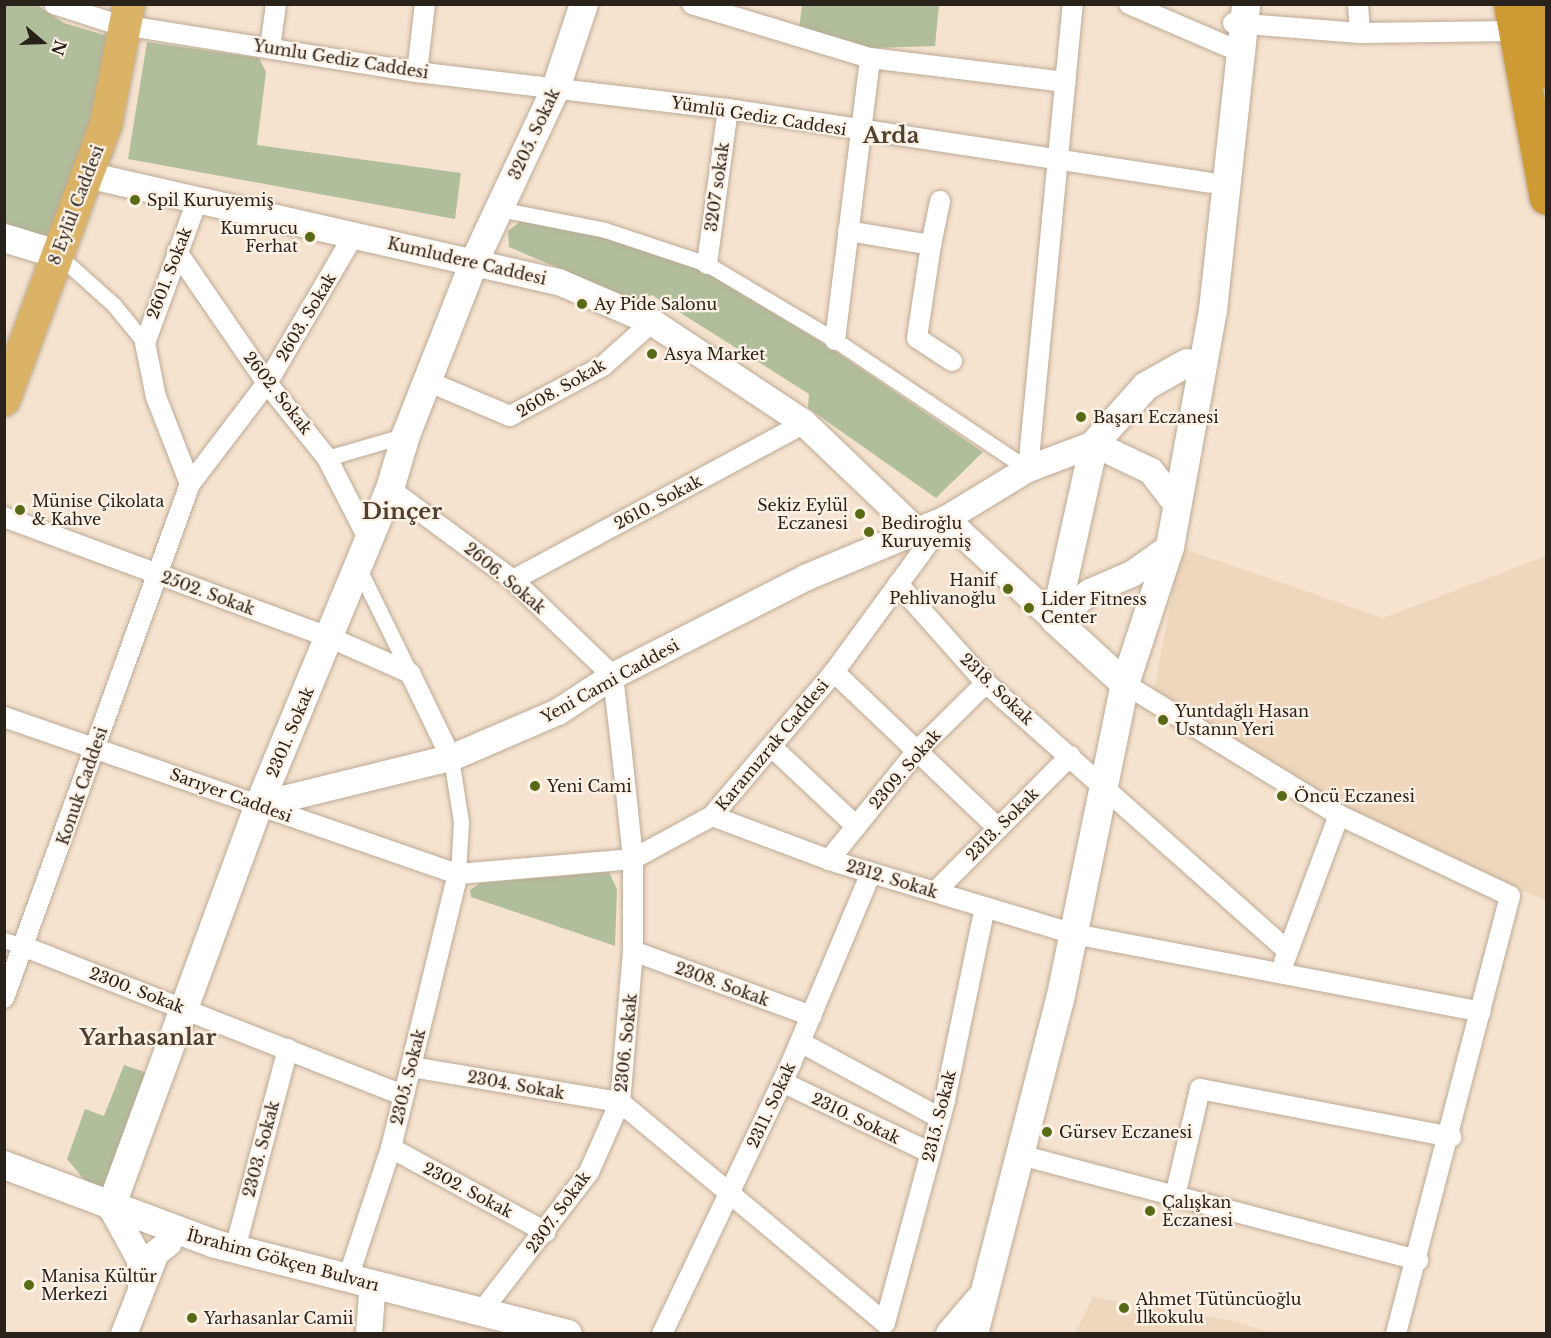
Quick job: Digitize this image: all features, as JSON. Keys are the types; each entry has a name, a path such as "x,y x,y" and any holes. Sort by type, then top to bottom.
{"highway":[{"path":"1534,4 1546,72"},
{"path":"1512,18 1546,198"}],"main road":[{"name":"3205. Sokak","path":"475,260 556,88 584,4"},
{"name":"8 Eylül Caddesi","path":"4,400 52,253 87,175 106,124 122,14"},
{"path":"4,369 52,253 99,117 122,14"},
{"path":"974,1334 980,1298 1020,1155 1074,934 1125,684 1170,547 1214,310 1239,14"},
{"path":"1177,505 1173,473 1210,183 1237,53"},
{"path":"4,238 52,253"},
{"name":"2301. Sokak","path":"111,1207 259,805 390,489 406,435 475,260"},
{"path":"1125,684 1055,620 1095,444 1146,386 1187,363"},
{"name":"İbrahim Gökçen Bulvarı","path":"4,1165 111,1207 235,1249 568,1334"},
{"name":"İbrahim Gökçen Bulvarı","path":"4,1186 169,1244 372,1294 513,1334"},
{"path":"950,1334 980,1298"}],"street":[{"name":"Yumlu Gediz Caddesi","path":"54,4 122,14 270,48 417,72 556,88"},
{"path":"270,48 276,4"},
{"path":"417,72 425,4"},
{"path":"692,4 870,58 1066,82"},
{"path":"499,209 605,230 707,264 835,340 1028,469 1073,4"},
{"path":"1129,4 1237,53"},
{"path":"1358,4 1360,33"},
{"path":"1239,14 1360,33 1512,18"},
{"path":"835,340 870,58"},
{"name":"Yümlü Gediz Caddesi","path":"556,88 728,109 860,132 1059,157 1210,183"},
{"name":"3207 sokak","path":"707,264 728,109"},
{"name":"Kumludere Caddesi","path":"87,175 196,204 475,260 559,282 652,322 804,423 916,530"},
{"path":"940,201 917,338 952,361"},
{"name":"2601. Sokak","path":"145,343 196,204"},
{"path":"848,231 931,245"},
{"name":"2603. Sokak","path":"190,484 267,383 354,235"},
{"name":"2602. Sokak","path":"177,252 267,383 327,458 369,540"},
{"path":"52,253 113,304 145,343 156,397 190,484"},
{"name":"2608. Sokak","path":"427,381 510,416 603,366 652,322"},
{"name":"2610. Sokak","path":"513,580 804,423"},
{"path":"327,458 406,435"},
{"path":"1095,444 1151,471 1177,505"},
{"name":"Yeni Cami Caddesi","path":"259,805 451,758 558,712 613,676 805,578 946,519 1028,469 1095,444"},
{"name":"Konuk Caddesi","path":"4,998 25,947 190,484"},
{"name":"2606. Sokak","path":"390,489 513,580 613,676"},
{"name":"2502. Sokak","path":"4,517 329,638 410,674"},
{"path":"946,519 1055,620 1090,592 1131,574 1170,547"},
{"name":"Karamızrak Caddesi","path":"458,874 633,859 712,816 773,748 834,672 946,519"},
{"path":"358,567 451,758 461,822 458,874"},
{"name":"2318. Sokak","path":"898,584 986,683 1288,951"},
{"path":"834,672 997,826"},
{"name":"2306. Sokak","path":"613,676 633,859 633,951 620,1102 887,1328"},
{"name":"2309. Sokak","path":"829,860 917,751 986,683"},
{"path":"1125,684 1339,815 1510,896 1451,1137 1396,1334"},
{"name":"Sarıyer Caddesi","path":"4,717 97,745 259,805 458,874"},
{"path":"773,748 856,826"},
{"name":"2313. Sokak","path":"935,892 997,826 1070,756"},
{"path":"1278,977 1339,815"},
{"name":"2312. Sokak","path":"712,816 829,860 1074,934 1278,977 1481,1012"},
{"name":"2311. Sokak","path":"662,1334 812,1016 871,873"},
{"name":"2305. Sokak","path":"348,1278 391,1148 458,874"},
{"name":"2315. Sokak","path":"887,1328 940,1118 985,907"},
{"name":"2300. Sokak","path":"4,940 403,1095"},
{"name":"2308. Sokak","path":"633,951 812,1016"},
{"path":"800,1042 940,1118"},
{"name":"2303. Sokak","path":"235,1249 288,1049"},
{"name":"2304. Sokak","path":"412,1067 620,1102"},
{"name":"2310. Sokak","path":"782,1082 931,1154"},
{"path":"1175,1196 1200,1089 1451,1137"},
{"name":"2307. Sokak","path":"481,1312 546,1232 589,1172 620,1102"},
{"name":"2302. Sokak","path":"391,1148 546,1232"},
{"path":"1020,1155 1418,1260"},
{"path":"111,1207 127,1231 140,1260 141,1290"},
{"path":"124,1334 156,1253 169,1244"},
{"path":"369,1334 372,1294"}],"shaded area":[{"path":"1181,548 1383,618 1546,556 1546,901 1341,810 1154,689"},
{"name":"Ahmet Tütüncüoğlu İlkokulu","path":"1093,1297 1228,1320 1275,1333 1075,1333"}],"green space":[{"path":"5,5 37,5 64,23 111,37 97,116 49,238 5,224"},
{"path":"802,5 939,5 935,46 871,48 799,30"},
{"path":"147,42 259,58 266,72 257,145 461,173 455,219 128,159"},
{"path":"521,221 606,238 703,271 826,345 983,452 936,498 808,408 809,394 652,295 633,300 509,247 508,231"},
{"path":"609,872 617,889 615,946 471,897 470,890 480,883"},
{"path":"124,1065 150,1074 104,1193 93,1190 67,1159 85,1109 104,1116"}],"place":[{"name":"Spil Kuruyemiş","path":"135,200"},
{"name":"Kumrucu Ferhat","path":"310,237"},
{"name":"Ay Pide Salonu","path":"582,304"},
{"name":"Asya Market","path":"652,354"},
{"name":"Başarı Eczanesi","path":"1081,417"},
{"name":"Münise Çikolata & Kahve","path":"20,510"},
{"name":"Sekiz Eylül Eczanesi","path":"860,514"},
{"name":"Bediroğlu Kuruyemiş","path":"869,532"},
{"name":"Hanif Pehlivanoğlu","path":"1008,589"},
{"name":"Lider Fitness Center","path":"1029,608"},
{"name":"Yuntdağlı Hasan Ustanın Yeri","path":"1163,720"},
{"name":"Yeni Cami","path":"535,786"},
{"name":"Öncü Eczanesi","path":"1282,796"},
{"name":"Gürsev Eczanesi","path":"1047,1132"},
{"name":"Çalışkan Eczanesi","path":"1150,1211"},
{"name":"Manisa Kültür Merkezi","path":"29,1285"},
{"name":"Ahmet Tütüncüoğlu İlkokulu","path":"1124,1308"},
{"name":"Yarhasanlar Camii","path":"192,1318"}],"district":[{"name":"Arda","path":"891,136"},
{"name":"Dinçer","path":"402,512"},
{"name":"Yarhasanlar","path":"148,1038"}]}
